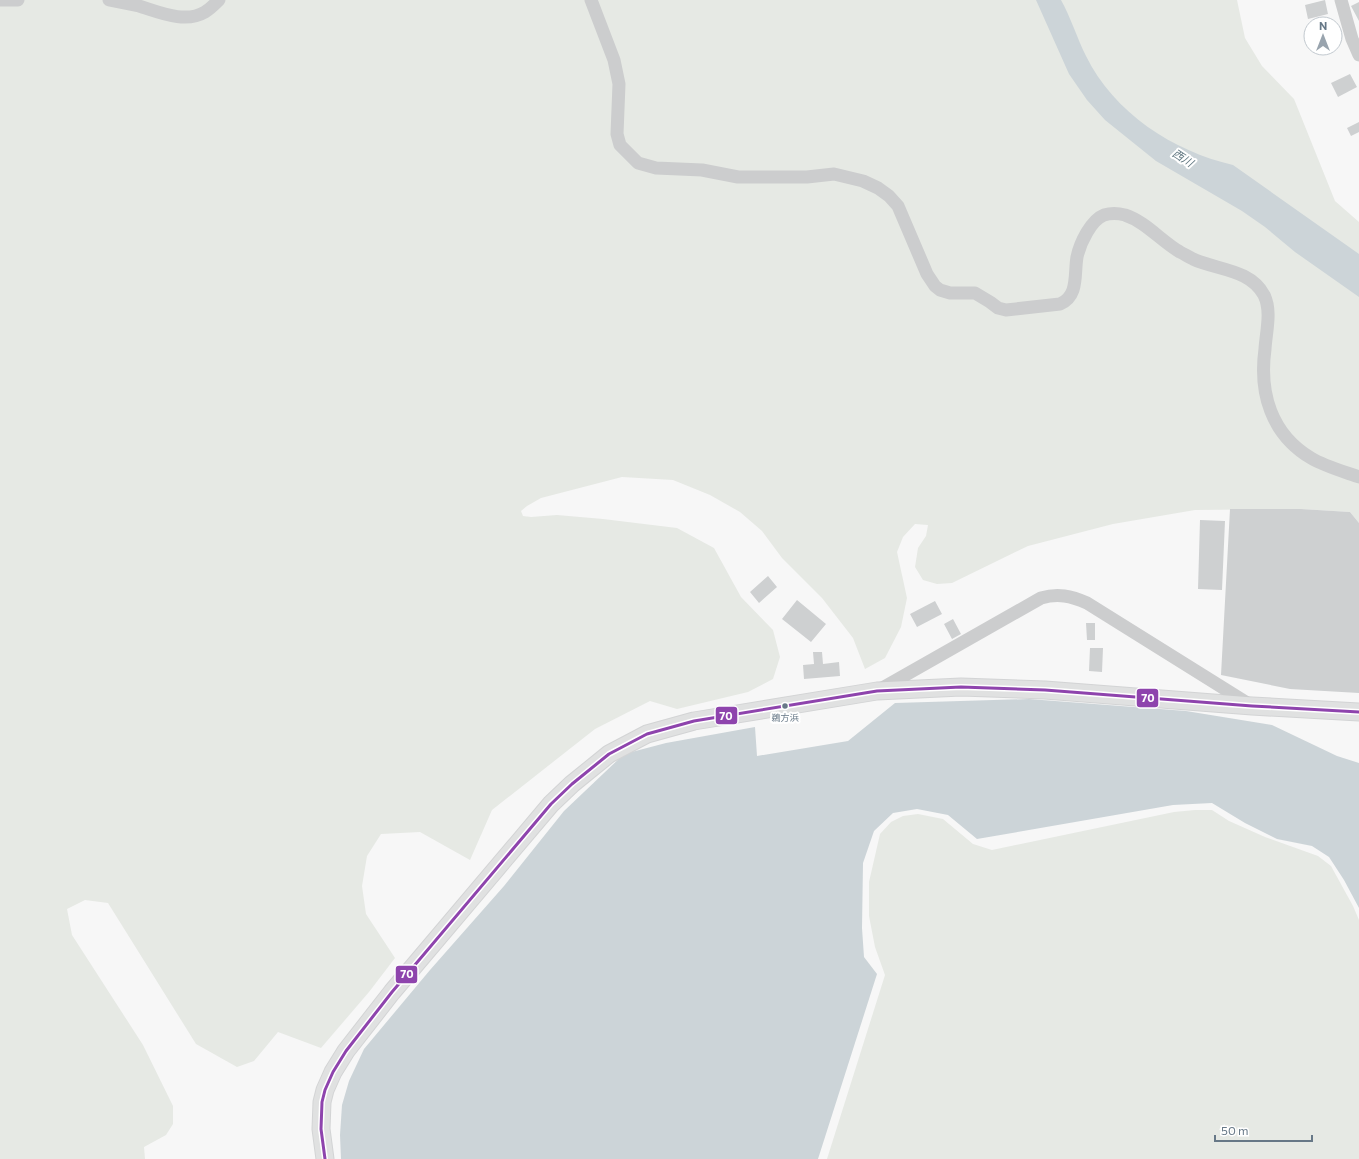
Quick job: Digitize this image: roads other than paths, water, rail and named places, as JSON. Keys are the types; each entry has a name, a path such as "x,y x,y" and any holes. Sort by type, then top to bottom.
{"main road":[{"path":"325,1159 320,1129 322,1102 325,1090 333,1072 346,1051 392,992 552,804 572,784 609,754 647,734 694,720 877,691 961,687 1045,690 1252,706 1359,712"}],"street":[{"path":"0,0 18,0"},
{"path":"109,0 140,7 161,14 175,16 190,16 204,12 219,0"},
{"path":"591,0 614,60 619,84 617,134 620,145 638,163 656,168 702,170 738,177 807,177 834,174 863,181 878,188 889,196 898,206 927,274 935,286 940,290 950,293 975,294 982,296 998,308 1006,310 1060,304 1065,302 1072,294 1078,252 1090,227 1096,219 1112,213 1125,216 1142,224 1178,251 1193,259 1243,275 1259,288 1264,296 1268,315 1263,363 1264,390 1270,410 1278,427 1298,449 1313,459 1359,477"},
{"path":"1341,0 1355,38 1359,55"},
{"path":"877,691 1041,598 1052,595 1061,595 1074,597 1087,603 1252,706"}],"water":[{"name":"西川","path":"1036,0 1061,0 1086,56 1098,76 1112,95 1129,112 1148,127 1189,150 1211,159 1233,165 1359,254 1359,297 1295,252 1265,227 1242,211 1156,161 1105,120 1087,100 1069,74"},
{"path":"1029,699 1186,711 1272,725 1337,756 1359,763 1359,908 1344,880 1329,857 1312,846 1277,839 1245,823 1212,803 1173,805 977,839 948,815 917,809 893,813 874,831 863,863 862,928 864,957 877,974 818,1159 341,1159 340,1135 342,1105 349,1081 364,1049 430,970 504,886 564,811 624,754 666,743 755,727 757,756 848,741 895,703"}],"place":[{"name":"鵜方浜","path":"785,706"}]}
